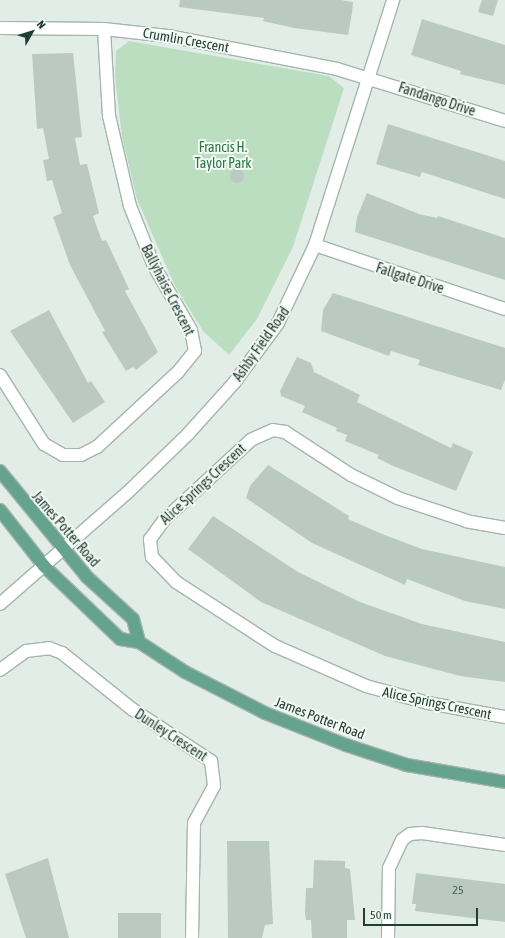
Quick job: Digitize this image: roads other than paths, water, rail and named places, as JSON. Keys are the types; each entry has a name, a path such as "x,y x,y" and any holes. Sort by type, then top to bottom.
{"main road":[{"name":"James Potter Road","path":"0,471 63,549 133,619 139,642"},
{"name":"James Potter Road","path":"0,510 44,566 120,639 139,642 186,672 246,704 346,745 407,765 505,782"}],"street":[{"name":"Ashby Field Road","path":"0,604 160,462 234,383 278,323 315,246 393,0"},
{"name":"Crumlin Crescent","path":"0,28 104,29 168,36 368,78"},
{"name":"Ballyhaise Crescent","path":"0,375 44,444 64,455 81,455 97,447 150,398 194,351 191,330 154,266 130,206 109,116 104,29"},
{"name":"Fandango Drive","path":"368,78 505,121"},
{"name":"Fallgate Drive","path":"315,246 505,309"},
{"name":"Alice Springs Crescent","path":"505,528 467,521 398,498 351,475 285,432 273,430 251,440 164,520 150,539 152,557 170,578 218,612 275,646 366,686 428,703 505,717"},
{"name":"Dunley Crescent","path":"0,670 26,651 49,648 62,653 132,709 211,761 214,786 194,823 192,938"},
{"path":"388,938 389,868 402,840 410,834 422,833 505,846"}],"park label":[{"name":"Francis H. Taylor Park","path":"223,156"}]}
